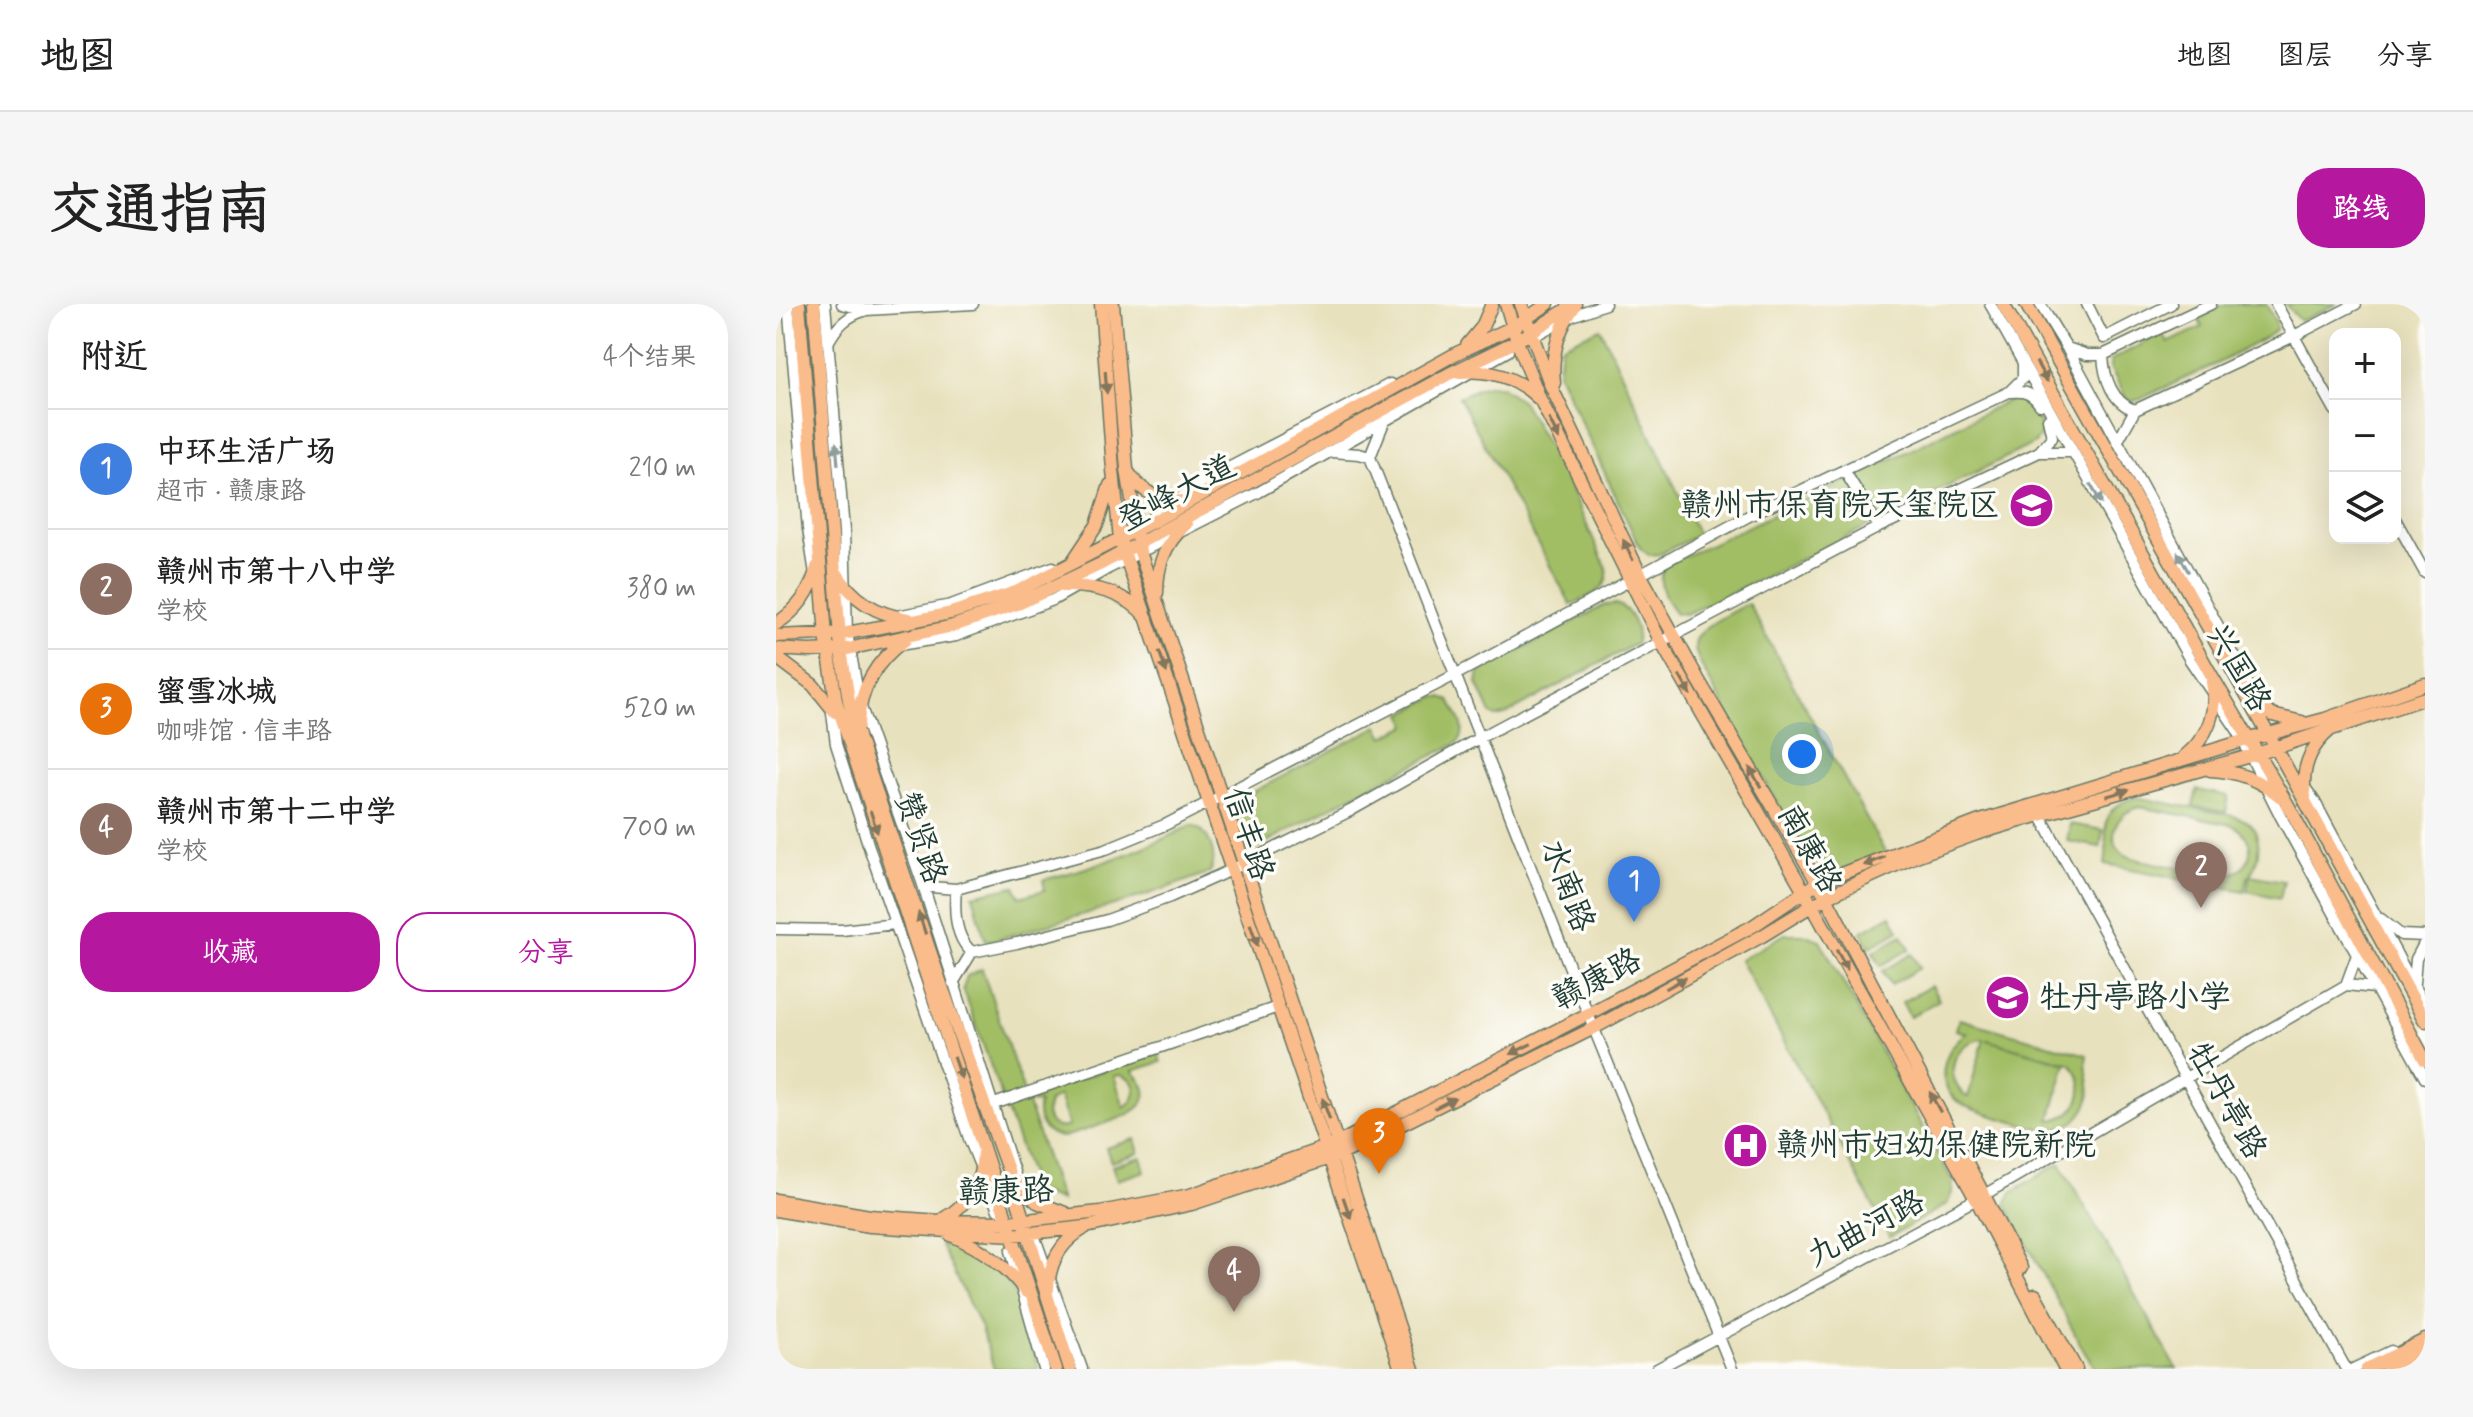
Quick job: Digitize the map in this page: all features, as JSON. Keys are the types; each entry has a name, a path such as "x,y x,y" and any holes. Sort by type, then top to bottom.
{"highway":[{"path":"2388,1369 2425,1350"},
{"path":"2411,1369 2425,1362"}],"main road":[{"name":"赞贤路","path":"799,304 819,548 834,634"},
{"name":"赞贤路","path":"814,304 836,571 836,701 982,1142 1007,1228 1056,1369"},
{"name":"信丰路","path":"1101,304 1113,470 1123,546 1215,798"},
{"name":"信丰路","path":"1113,304 1127,469 1137,538 1237,867 1334,1151 1413,1369"},
{"path":"1457,353 1473,339 1492,304"},
{"name":"南康路","path":"1506,304 1540,399 1634,577 1674,635 1826,897 2065,1369"},
{"name":"登峰大道","path":"776,649 835,650 912,636 953,626 1020,603 1056,586 1137,538 1190,501 1512,325 1524,312 1548,304"},
{"path":"1558,402 1554,359 1558,338 1576,304"},
{"name":"登峰大道","path":"1137,538 1194,515 1449,374 1518,343 1576,304"},
{"name":"兴国路","path":"2003,304 2254,755 2288,805 2425,1060"},
{"name":"兴国路","path":"2026,304 2237,683 2277,747 2425,1021"},
{"name":"南康路","path":"1524,312 1558,402 1661,642 2076,1369"},
{"path":"1449,374 1474,371 1508,378 1540,399"},
{"path":"1127,469 1135,482 1147,492 1175,502 1190,501"},
{"path":"1065,569 1092,535 1109,493 1113,470"},
{"path":"1157,600 1158,565 1175,535 1194,515"},
{"name":"登峰大道","path":"776,636 834,634 928,618 1016,592 1123,546"},
{"path":"776,624 802,601 815,575 819,548"},
{"path":"836,571 844,584 868,605 895,617 928,618"},
{"path":"1056,586 1103,590 1120,597 1150,622"},
{"path":"859,740 860,704 867,685 876,668 897,646 912,636"},
{"name":"赞贤路","path":"835,650 859,740 942,987 1026,1221 1070,1369"},
{"path":"776,657 803,676 831,705 845,733"},
{"path":"2177,762 2197,745 2207,730 2214,695 2209,671"},
{"path":"2237,683 2257,706 2271,714 2288,720 2330,723 2306,765 2304,785 2308,807"},
{"name":"赣康路","path":"776,1210 870,1226 1007,1228 1030,1234 1190,1195 1334,1151 1594,1028 1826,897 1916,856 1976,834 2254,755 2425,684"},
{"name":"赣康路","path":"1334,1151 1753,926 1817,883 1977,822 2246,740 2330,723 2425,698"},
{"path":"2187,773 2224,771 2242,775 2264,785 2288,805"},
{"name":"信丰路","path":"1237,867 1278,1007 1334,1151 1401,1369"},
{"path":"982,1142 982,1167 977,1183 968,1198 941,1226 992,1257 1021,1284 1038,1317"},
{"path":"1008,1170 1019,1187 1035,1201 1085,1220 1053,1263 1049,1277 1050,1304"},
{"name":"赣康路","path":"776,1200 941,1226"},
{"name":"赣康路","path":"1007,1228 1026,1221 1085,1220"},
{"path":"2367,1369 2425,1337"}],"street":[{"path":"788,304 808,529 815,575 834,634"},
{"path":"825,304 844,531 844,584 834,634"},
{"path":"842,304 866,310"},
{"path":"828,343 845,320 852,314 866,310 973,304"},
{"path":"1524,312 1540,304"},
{"path":"1532,335 1605,304"},
{"path":"1990,304 2190,660 2246,740"},
{"path":"2040,304 2241,668 2269,734"},
{"path":"2087,304 2104,338 2171,304"},
{"path":"2276,304 2329,400"},
{"path":"2117,442 2135,410 2356,304"},
{"path":"2067,348 2076,353 2103,355 2204,305"},
{"path":"897,646 956,636 1053,600 1078,586 1175,502 1215,475 1473,339 1512,325"},
{"path":"1137,538 1175,535 1331,452 1518,343"},
{"path":"2103,355 2105,375 2116,397 2123,406 2135,410"},
{"path":"922,882 931,887 956,889 1106,849 1167,824 1455,675 1758,511 2009,392 2023,378 2023,364"},
{"path":"953,983 972,952 1107,920 1170,897 1237,867 1350,811 1481,737 1879,527 2039,452 2052,437 2052,429 2044,412 2034,395 2023,391 2009,392"},
{"path":"1331,452 1370,457 1384,422"},
{"path":"2039,452 2072,452"},
{"name":"水南路","path":"1370,457 1588,1014 1732,1369"},
{"path":"1844,470 1879,527"},
{"path":"2401,530 2425,573"},
{"path":"895,617 951,605 1044,571 1079,554 1123,546"},
{"path":"835,650 860,704 922,882 994,1104 1026,1221"},
{"path":"835,650 831,705 836,744 970,1141 1007,1228 1044,1369"},
{"path":"2277,747 2315,802 2425,1007"},
{"path":"2254,755 2264,785 2425,1078"},
{"name":"牡丹亭路","path":"2040,815 2346,1369"},
{"path":"956,889 955,916 967,948 972,952"},
{"path":"2376,916 2401,935 2425,939 2416,959 2413,985"},
{"path":"776,929 842,930 895,924"},
{"path":"2357,955 2346,985 2375,988"},
{"name":"九曲河路","path":"1657,1369 1980,1197 2346,985"},
{"path":"994,1104 1278,1007"},
{"path":"1030,1234 1082,1369"},
{"path":"2353,1369 2425,1337"}],"green space":[{"path":"2225,304 2266,304 2276,322 2276,330 2218,363 2138,400 2126,398 2111,369 2111,360 2163,333 2168,343 2202,327 2197,316"},
{"path":"2285,304 2337,304 2300,321"},
{"path":"1600,328 1698,535 1660,554 1649,555 1640,548 1558,373 1561,346"},
{"path":"1491,385 1501,387 1522,401 1562,471 1606,567 1606,581 1602,587 1571,605 1459,397"},
{"path":"2017,398 2025,401 2039,422 2042,434 2035,443 1686,614 1676,613 1668,602 1661,575 1668,564"},
{"path":"1748,603 1886,854 1838,874 1819,866 1779,806 1701,665 1695,647 1699,635 1711,624"},
{"path":"1616,604 1626,610 1633,620 1637,632 1635,644 1505,715 1496,717 1491,714 1477,683 1479,672 1605,605"},
{"path":"1434,697 1450,700 1459,717 1463,728 1456,744 1256,848 1243,845 1230,808 1234,802 1378,726 1384,737 1408,725 1402,714"},
{"path":"2197,790 2229,796 2226,812 2193,806"},
{"path":"2141,798 2226,814 2249,824 2257,837 2258,852 2244,891 2105,864 2108,817 2121,803","holes":["2140,807 2232,825 2246,837 2250,853 2242,868 2224,875 2131,857 2118,848 2114,833 2120,819"]},
{"path":"2070,824 2103,830 2100,847 2067,841"},
{"path":"1191,825 1203,832 1211,844 1213,866 1210,872 1101,909 990,941 985,939 973,895 1015,886 1020,897 1045,890 1043,880 1119,857"},
{"path":"2250,875 2284,881 2280,898 2247,891"},
{"path":"1891,915 1899,930 1870,947 1861,932"},
{"path":"1785,934 1803,934 1820,940 1952,1180 1952,1193 1947,1204 1890,1237 1740,960"},
{"path":"1902,935 1910,949 1881,966 1873,952"},
{"path":"1912,954 1920,968 1891,985 1883,971"},
{"path":"982,969 1061,1201 1036,1191 963,989 967,976"},
{"path":"1931,986 1939,1000 1910,1017 1902,1002"},
{"path":"1959,1019 2087,1055 2090,1091 2087,1105 2072,1123 2051,1129 2017,1123 1963,1105 1950,1093 1944,1075 1947,1056 1966,1033 1956,1030","holes":["1984,1039 1968,1097 1967,1097 1955,1080 1954,1062 1964,1046","1987,1040 2071,1064 2077,1073 2081,1091 2075,1107 2060,1118 2050,1120 2066,1063"]},
{"path":"1158,1052 1161,1062 1132,1071 1142,1082 1145,1092 1139,1107 1121,1118 1063,1137 1050,1133 1042,1126 1038,1115 1039,1102 1033,1103 1030,1095","holes":["1121,1075 1131,1080 1135,1091 1131,1102 1124,1107 1114,1076","1059,1096 1069,1126 1058,1127 1047,1118 1049,1102"]},
{"path":"1135,1139 1139,1153 1111,1162 1106,1148"},
{"path":"1141,1157 1145,1171 1117,1180 1112,1166"},
{"path":"2060,1163 2177,1369 2096,1369 2085,1353 2006,1204 2012,1192"},
{"path":"940,1244 965,1248 999,1272 1014,1291 1039,1369 994,1369 980,1326"}],"place":[{"name":"赣州市保育院天玺院区","path":"2031,506"},
{"name":"赣州市第十八中学","path":"2201,908"},
{"name":"中环生活广场","path":"1634,922"},
{"name":"牡丹亭路小学","path":"2008,998"},
{"name":"赣州市妇幼保健院新院","path":"1745,1146"},
{"name":"蜜雪冰城","path":"1379,1174"},
{"name":"赣州市第十二中学","path":"1234,1312"}]}
